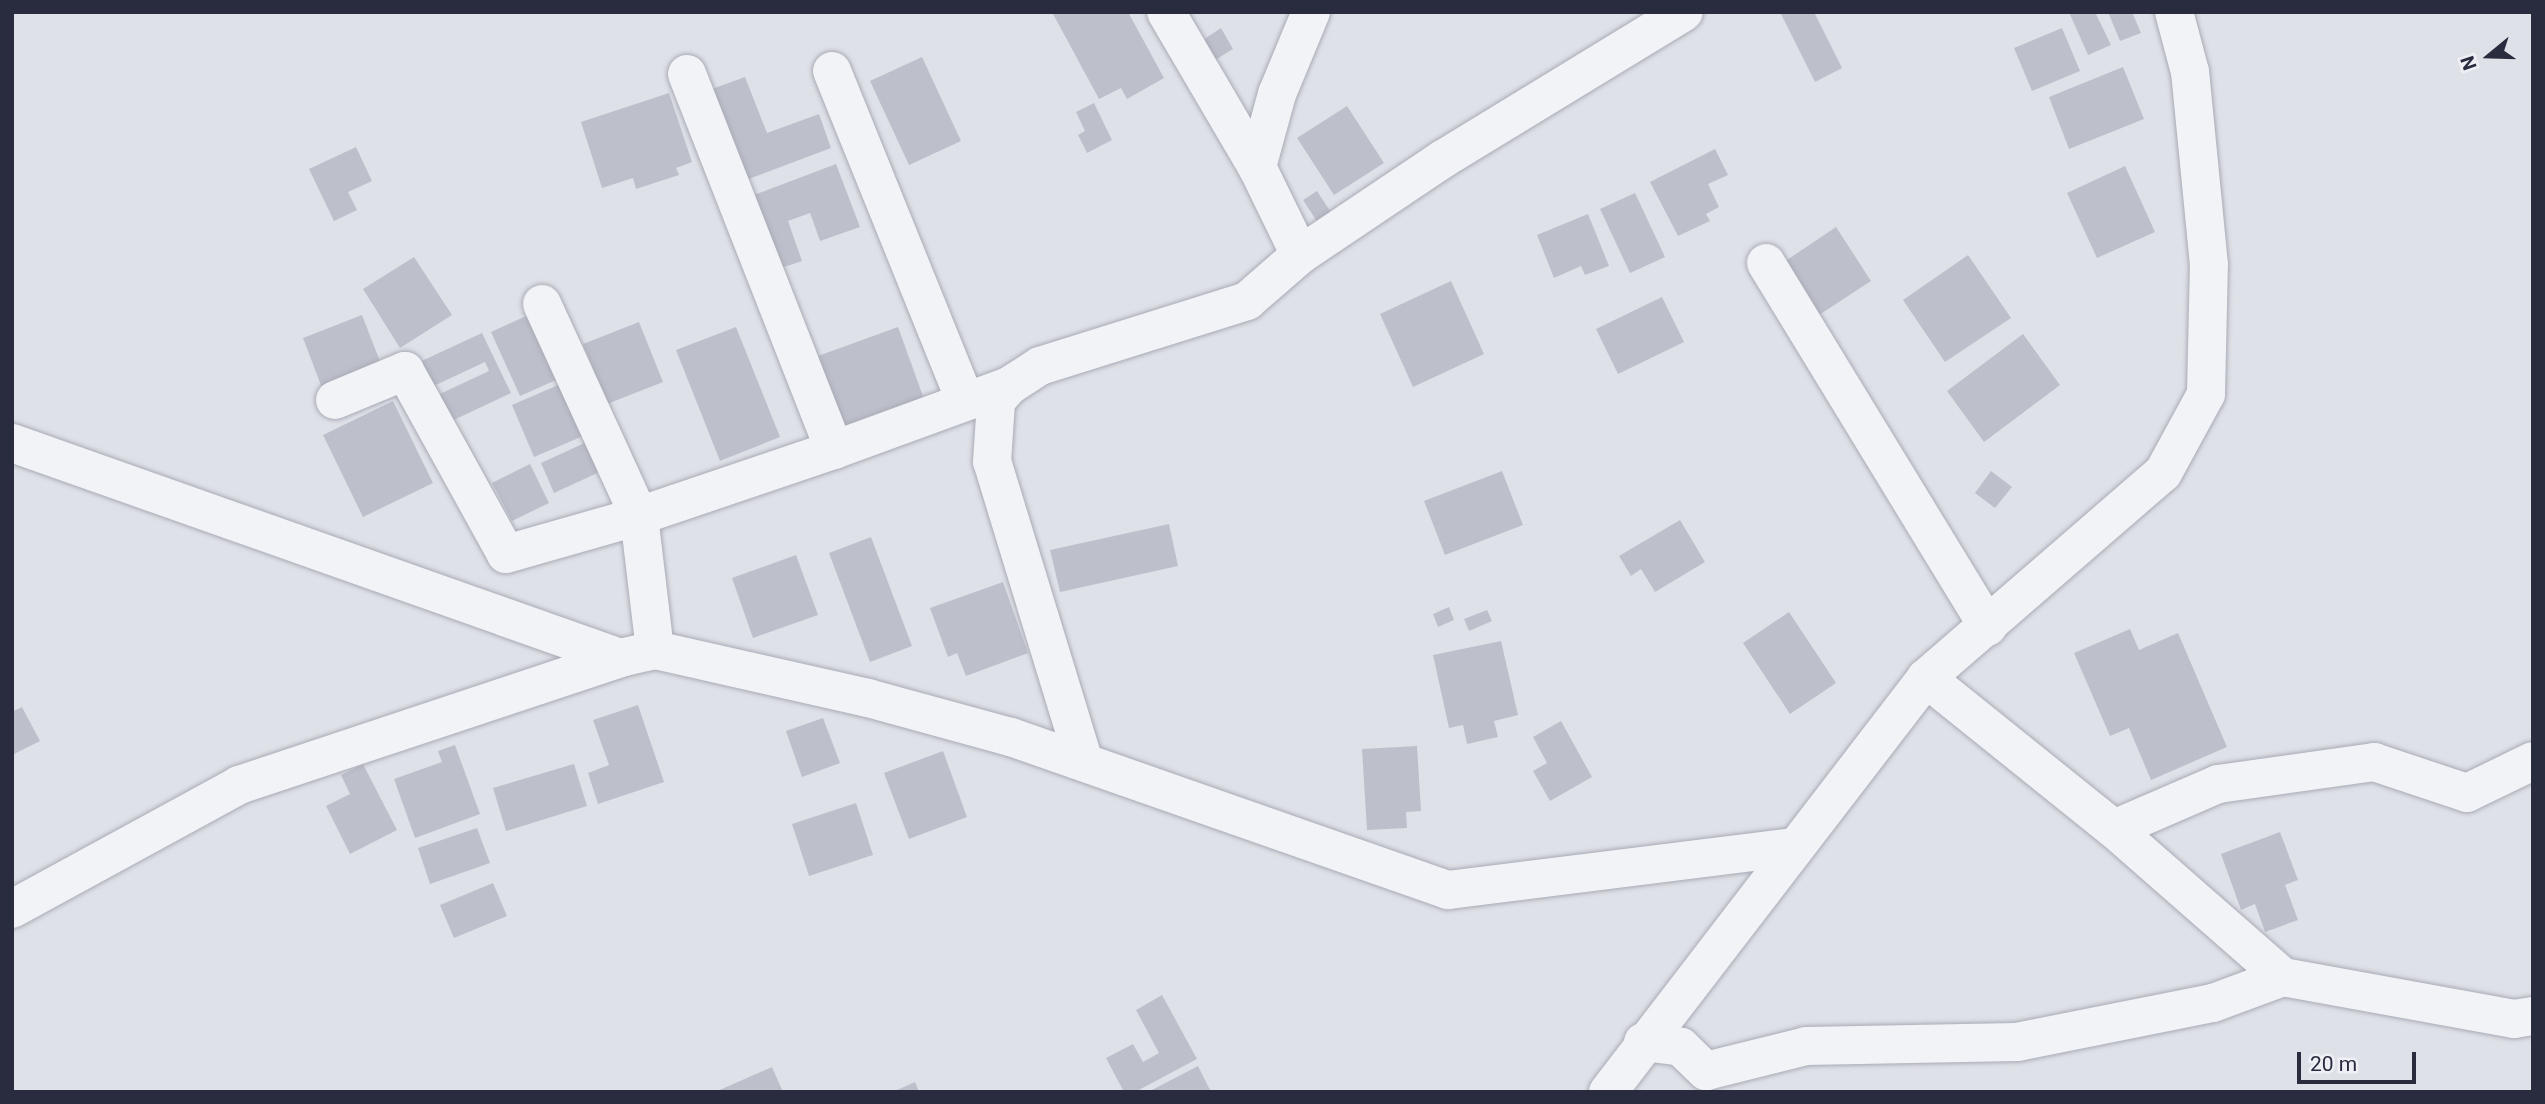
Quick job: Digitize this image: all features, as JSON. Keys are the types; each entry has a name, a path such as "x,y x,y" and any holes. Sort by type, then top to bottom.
{"street":[{"path":"1166,12 1257,167 1300,255"},
{"path":"1257,167 1277,94 1311,12"},
{"path":"335,400 405,372 506,554 639,516 834,450 1009,386 1040,366 1247,300 1300,255 1443,159 1684,12"},
{"path":"1608,1092 1792,847 1926,678 2163,473 2206,394 2209,265 2190,72 2174,12"},
{"path":"832,71 965,401"},
{"path":"687,74 834,450"},
{"path":"1766,263 1988,627"},
{"path":"542,304 639,516 637,654"},
{"path":"1009,386 996,401 992,463 1084,762"},
{"path":"12,443 637,654 868,698 1011,737 1448,890 1792,847"},
{"path":"12,909 239,785 637,654"},
{"path":"1926,678 2114,830 2283,977 2514,1020 2533,1016"},
{"path":"2114,830 2218,783 2374,762 2467,793 2533,761"},
{"path":"1643,1042 1681,1046 1706,1071 1806,1046 2017,1042 2213,1003 2283,977"}],"building":[{"path":"1052,12 1128,12 1164,78 1127,99 1121,88 1099,99"},
{"path":"1780,12 1814,12 1842,68 1815,82"},
{"path":"2069,12 2095,12 2111,45 2088,55"},
{"path":"2108,12 2132,12 2141,33 2120,41"},
{"path":"1221,28 1233,49 1212,62 1200,42"},
{"path":"2062,28 2080,71 2032,91 2014,48"},
{"path":"922,57 961,141 909,165 870,81"},
{"path":"2123,67 2144,119 2069,149 2049,97"},
{"path":"745,77 767,133 819,114 831,148 746,180 712,89"},
{"path":"669,93 692,162 676,168 679,175 636,189 633,178 602,188 581,122"},
{"path":"1094,103 1112,140 1087,153 1078,135 1085,131 1076,112"},
{"path":"1347,106 1384,163 1334,195 1297,138"},
{"path":"356,147 372,181 348,192 357,210 334,221 309,169"},
{"path":"1715,149 1728,175 1708,184 1719,207 1706,214 1710,221 1678,236 1650,182"},
{"path":"836,164 860,227 820,241 810,213 788,221 802,261 781,268 754,195"},
{"path":"2125,166 2155,232 2097,258 2067,193"},
{"path":"1317,191 1332,214 1318,223 1303,200"},
{"path":"1635,193 1665,257 1630,273 1600,209"},
{"path":"1588,214 1609,266 1585,275 1581,266 1554,278 1537,235"},
{"path":"1836,227 1871,281 1816,317 1781,264"},
{"path":"1968,255 2011,318 1945,362 1903,300"},
{"path":"414,257 452,315 400,348 363,289"},
{"path":"1451,281 1484,354 1413,387 1380,314"},
{"path":"1662,297 1684,342 1618,374 1596,329"},
{"path":"537,311 565,376 520,396 491,332"},
{"path":"362,315 381,364 322,388 303,338"},
{"path":"639,322 663,382 607,404 583,344"},
{"path":"736,327 780,437 720,461 676,350"},
{"path":"898,327 924,399 843,428 818,356"},
{"path":"482,333 511,393 441,426 429,399 489,371 485,362 425,390 413,365"},
{"path":"2023,334 2060,385 1984,442 1947,391"},
{"path":"565,382 588,434 534,457 512,405"},
{"path":"393,401 433,483 363,517 323,435"},
{"path":"591,440 604,470 554,493 541,463"},
{"path":"530,464 549,503 512,521 492,483"},
{"path":"1502,471 1523,525 1445,555 1424,501"},
{"path":"1991,471 2012,487 1995,508 1975,493"},
{"path":"1680,520 1705,562 1655,592 1641,569 1631,576 1619,556"},
{"path":"1169,524 1178,566 1060,592 1050,550"},
{"path":"871,537 912,646 870,662 829,553"},
{"path":"796,555 818,615 753,638 732,578"},
{"path":"1003,582 1028,653 966,676 957,653 948,657 930,608"},
{"path":"1449,607 1454,620 1438,627 1433,614"},
{"path":"1487,610 1492,621 1469,631 1464,619"},
{"path":"1789,612 1836,683 1790,714 1743,643"},
{"path":"2130,629 2139,650 2178,633 2227,747 2151,780 2129,728 2110,736 2074,653"},
{"path":"1501,641 1518,715 1494,721 1498,737 1467,744 1463,725 1449,728 1433,655"},
{"path":"638,705 664,782 598,804 588,773 609,765 593,720"},
{"path":"22,707 40,741 12,755 12,712"},
{"path":"823,718 840,763 802,777 786,731"},
{"path":"1561,721 1592,777 1550,801 1533,771 1547,763 1533,737"},
{"path":"455,745 480,814 415,838 394,779 442,762 438,751"},
{"path":"1417,746 1421,811 1406,812 1407,828 1367,830 1362,749"},
{"path":"943,751 967,817 909,839 884,773"},
{"path":"363,764 397,830 350,854 326,806 350,794 341,775"},
{"path":"574,764 587,806 506,831 493,788"},
{"path":"856,803 873,855 809,876 792,824"},
{"path":"477,828 490,863 430,884 418,848"},
{"path":"2280,832 2298,880 2285,885 2298,920 2265,932 2255,904 2241,910 2221,854"},
{"path":"493,883 507,916 454,938 440,905"},
{"path":"1162,995 1197,1059 1135,1092 1124,1092 1106,1058 1133,1044 1143,1062 1159,1053 1136,1010"},
{"path":"1198,1066 1211,1092 1148,1092"},
{"path":"772,1067 783,1092 715,1092"},
{"path":"915,1082 919,1092 893,1092"}]}
